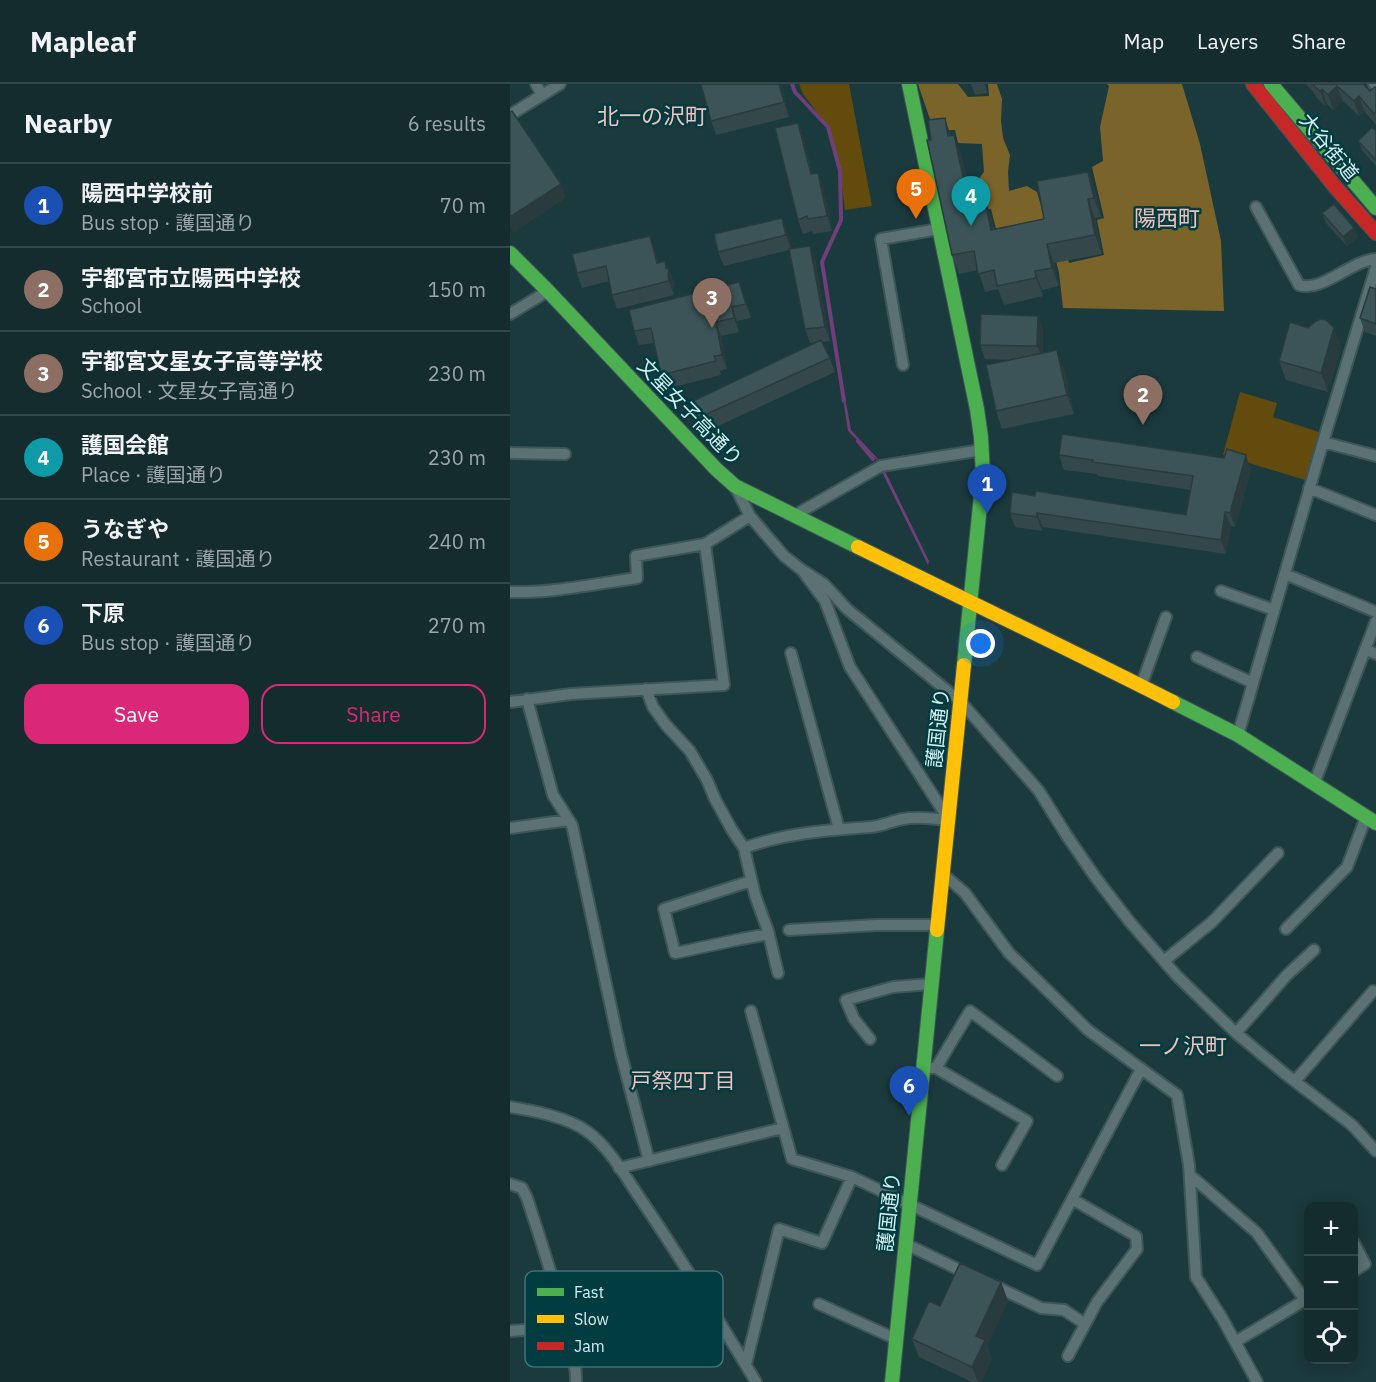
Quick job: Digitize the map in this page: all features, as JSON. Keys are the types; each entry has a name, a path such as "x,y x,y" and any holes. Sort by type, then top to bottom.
{"street":[{"path":"536,84 542,95"},
{"path":"510,115 560,84"},
{"name":"護国通り","path":"892,1382 909,1203 929,1068 931,984 983,475 977,409 909,84"},
{"name":"大谷街道","path":"1253,84 1336,188 1376,233"},
{"name":"大谷街道","path":"1271,84 1376,208"},
{"path":"1256,207 1299,285 1311,287 1366,261 1376,260"},
{"path":"903,365 881,239 939,229"},
{"name":"文星女子高通り","path":"510,253 716,469 735,486 1238,735 1371,820"},
{"path":"1238,735 1376,267"},
{"path":"510,314 548,291"},
{"path":"1323,442 1376,456"},
{"path":"795,515 881,466 982,450"},
{"path":"510,453 565,454"},
{"path":"735,486 750,516 784,556 824,584 847,609 961,702 1040,791 1095,878 1177,976 1236,1033 1353,1125 1376,1151"},
{"path":"1309,488 1376,514"},
{"path":"510,592 556,590 637,578 636,556 705,544 750,516"},
{"path":"510,702 571,694 724,685 705,544"},
{"path":"802,570 825,601 850,667 949,820"},
{"path":"1285,574 1376,612"},
{"path":"1221,591 1274,610"},
{"path":"1141,686 1166,617"},
{"path":"1314,784 1376,621"},
{"path":"1365,649 1376,654"},
{"path":"791,653 839,828"},
{"path":"1197,657 1253,683"},
{"path":"646,689 653,707 690,751 744,848 778,973"},
{"path":"527,699 553,795 572,825 621,1054 649,1161"},
{"path":"744,848 799,834 874,826 903,819 949,820"},
{"path":"510,828 569,820"},
{"path":"1286,928 1347,867 1371,820"},
{"path":"1164,962 1212,922 1278,853"},
{"path":"942,874 965,893 1009,953 1088,1030 1177,1095 1190,1175 1196,1277 1222,1318 1257,1382"},
{"path":"751,880 664,909 675,953 769,934"},
{"path":"789,930 877,925 937,925"},
{"path":"1236,1033 1287,975 1314,950"},
{"path":"870,1040 854,1018 846,1000 893,987 931,984"},
{"path":"1295,1081 1373,991"},
{"path":"751,1011 792,1159 852,1177 1037,1265 1141,1069"},
{"path":"1002,1165 1027,1121 929,1068 970,1011 1057,1076"},
{"path":"510,1107 553,1117 586,1131 605,1149 619,1168 687,1271"},
{"path":"619,1168 783,1128"},
{"path":"1190,1175 1257,1233 1304,1295"},
{"path":"746,1364 779,1229 822,1243 852,1177"},
{"path":"510,1184 522,1188 527,1198 551,1271"},
{"path":"1068,1356 1096,1302 1137,1249 1136,1236 1071,1199"},
{"path":"906,1244 1041,1308 1064,1310 1085,1324"},
{"path":"1358,1252 1365,1264 1358,1268"},
{"path":"1235,1342 1304,1301"},
{"path":"819,1304 896,1339"},
{"path":"723,1327 756,1382"},
{"path":"510,1331 525,1330"},
{"path":"576,1367 576,1382"}],"shaded area":[{"path":"799,84 849,84 872,206 845,210 840,171 828,127 803,94"},
{"path":"918,84 958,84 968,97 989,96 988,84 997,84 1002,99 1003,138 1010,155 1009,191 1027,186 1037,192 1048,230 1060,228 1069,263 1104,255 1097,220 1104,218 1092,167 1103,161 1100,127 1109,86 1107,84 1182,84 1200,144 1221,241 1224,311 1063,308 1059,273 1050,236 1000,245 991,209 974,210 970,184 977,181 984,172 982,144 958,143 955,130 934,131"},
{"path":"1240,392 1277,403 1273,417 1319,432 1305,480 1223,455"},
{"path":"845,397 851,430 877,460 848,431 843,398"},
{"path":"884,469 929,561 928,565 881,470"}],"building":[{"path":"701,84 779,84 784,102 711,121"},
{"path":"1312,84 1363,84 1370,91 1375,87 1376,112 1374,114 1359,96 1354,101 1337,86 1328,95"},
{"path":"512,111 561,184 510,217 510,112"},
{"path":"945,118 948,136 954,135 967,195 983,192 991,230 1044,219 1037,181 1088,172 1094,198 1088,199 1095,235 1047,244 1052,268 1035,271 1036,278 997,286 994,270 978,274 974,251 952,255 927,140 931,140 928,120"},
{"path":"798,123 811,174 818,173 827,216 808,219 807,216 798,220 775,128"},
{"path":"1372,127 1376,131 1376,160 1358,141"},
{"path":"1334,204 1354,228 1343,237 1322,213"},
{"path":"782,218 786,235 718,252 714,234"},
{"path":"650,236 657,263 665,261 666,268 669,270 669,281 612,295 606,266 577,273 572,254"},
{"path":"810,246 825,327 805,329 789,249"},
{"path":"739,282 746,304 732,307 734,318 716,322 722,355 714,356 716,361 661,375 651,328 634,331 629,310"},
{"path":"1370,287 1376,289 1376,324 1360,318"},
{"path":"981,314 1038,316 1037,346 980,345"},
{"path":"1320,319 1326,320 1334,328 1321,373 1279,361 1290,322 1308,328"},
{"path":"821,340 830,358 698,418 691,402"},
{"path":"1057,350 1067,395 996,411 986,365"},
{"path":"1062,434 1224,458 1227,449 1246,455 1230,513 1225,512 1221,540 1037,513 1037,517 1010,513 1012,492 1035,496 1036,491 1186,515 1193,476 1092,462 1093,460 1059,455"},
{"path":"960,1263 1001,1282 976,1336 985,1340 972,1367 912,1339 929,1301 940,1306"}],"waterway":[{"path":"792,84 795,92 828,127 840,171 841,220 822,262 844,401"},
{"path":"858,441 873,459"}],"traffic: fast":[{"path":"909,84 981,437 983,475 964,665"},
{"path":"1271,84 1376,208"},
{"path":"510,253 716,469 735,486 858,547"},
{"path":"1173,702 1238,735 1376,823"},
{"path":"892,1382 937,930"}],"traffic: slow":[{"path":"858,547 1173,702"},
{"path":"937,930 964,665"}],"traffic: jam":[{"path":"1253,84 1336,188 1376,233"}],"place":[{"name":"うなぎや","path":"916,219"},
{"name":"護国会館","path":"971,226"},
{"name":"宇都宮文星女子高等学校","path":"712,328"},
{"name":"宇都宮市立陽西中学校","path":"1143,425"},
{"name":"陽西中学校前","path":"987,514"},
{"name":"下原","path":"909,1116"}],"district":[{"name":"北一の沢町","path":"652,116"},
{"name":"陽西町","path":"1167,218"},
{"name":"一ノ沢町","path":"1183,1046"},
{"name":"戸祭四丁目","path":"683,1081"}]}
